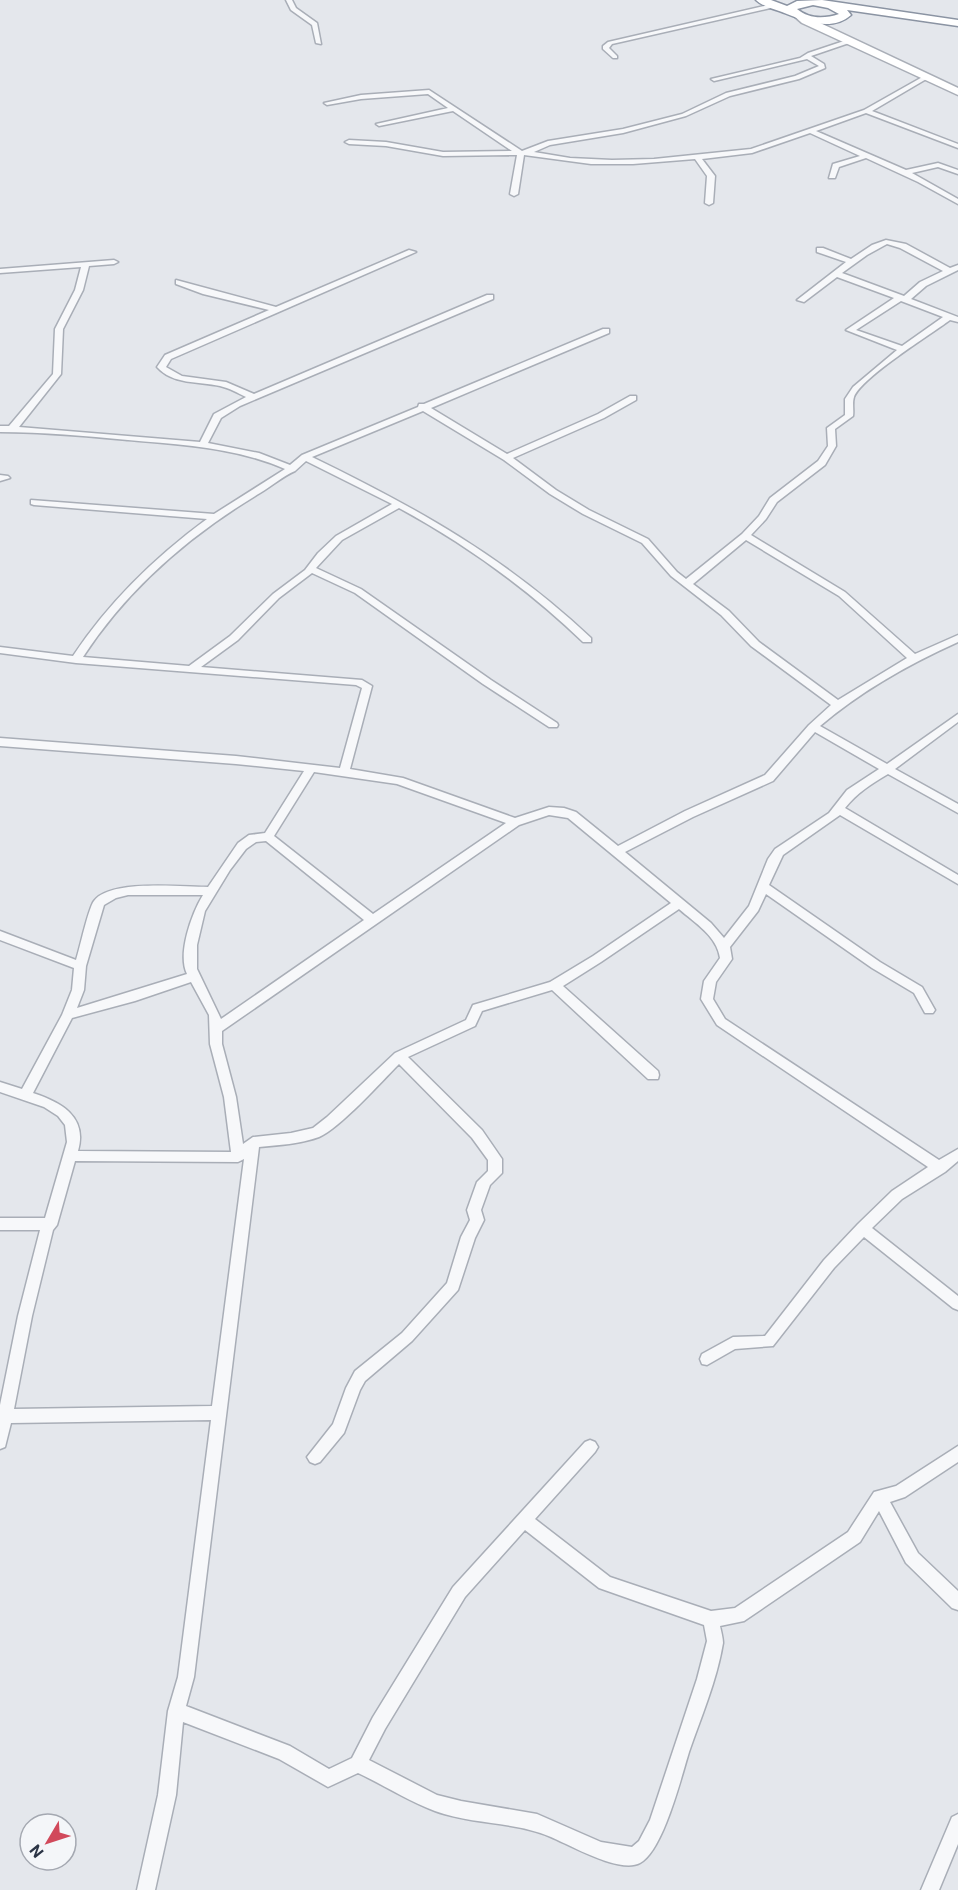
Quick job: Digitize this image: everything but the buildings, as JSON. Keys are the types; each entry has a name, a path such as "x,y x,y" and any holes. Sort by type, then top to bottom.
{"highway":[{"path":"761,0 795,14 824,20 890,17 958,25"},
{"path":"795,14 790,9 808,1 958,25"},
{"path":"825,4 844,12 843,17 839,18"}],"main road":[{"path":"795,14 804,21 958,92"},
{"path":"838,36 836,28 839,18"}],"street":[{"path":"289,0 293,9 315,24 319,43"},
{"path":"615,57 606,49 610,43 773,6"},
{"path":"714,79 802,59 850,41"},
{"path":"524,154 548,143 623,131 684,115 728,94 797,78 822,68 822,65 807,56"},
{"path":"349,142 386,144 442,154 524,154 607,164 752,151 866,111 926,77"},
{"path":"327,103 361,96 429,92 524,154"},
{"path":"379,124 453,109"},
{"path":"866,111 958,146"},
{"path":"809,130 904,173 958,202"},
{"path":"514,194 524,154"},
{"path":"832,176 836,166 866,156"},
{"path":"697,157 711,176 708,202"},
{"path":"904,173 938,165 958,172"},
{"path":"801,300 880,244 891,242 949,271"},
{"path":"820,250 852,262"},
{"path":"254,397 220,383 167,374 161,367 168,357 412,252"},
{"path":"0,271 114,262"},
{"path":"12,429 57,374 59,329 79,290 86,263"},
{"path":"904,350 850,330 923,284 958,267"},
{"path":"838,274 954,319"},
{"path":"179,282 206,292 277,310"},
{"path":"203,444 217,416 254,397 490,297"},
{"path":"686,584 746,536 763,517 773,500 822,463 832,446 831,428 849,416 851,395 904,350 954,319"},
{"path":"76,660 96,628 141,578 216,517 292,469 305,457 422,406 606,331"},
{"path":"507,458 601,416 633,398"},
{"path":"422,406 507,458 586,512 645,541 686,584 725,613 755,644 838,705"},
{"path":"0,429 203,444 247,451 292,469"},
{"path":"305,457 399,504 507,570 559,612 587,640"},
{"path":"34,502 216,517"},
{"path":"191,669 234,638 276,596 310,569 339,538 399,504"},
{"path":"746,536 842,594 914,658"},
{"path":"310,569 358,591 487,682 554,725"},
{"path":"616,852 689,814 769,778 813,727 838,705 914,658 958,638"},
{"path":"0,650 76,660 358,682 366,686 344,772"},
{"path":"724,946 754,908 779,852 833,816 856,789 888,769 958,717"},
{"path":"813,727 958,809"},
{"path":"0,742 236,760 344,772 399,781 514,822"},
{"path":"268,837 310,769"},
{"path":"838,809 958,880"},
{"path":"217,1028 514,822 544,811 559,810 572,815 707,926 724,946 726,959 710,981 707,999 721,1022 940,1168"},
{"path":"238,1157 230,1097 216,1044 216,1015 191,969 191,945 199,911 242,846 253,838 268,837 372,920"},
{"path":"764,887 918,990 929,1010"},
{"path":"25,1095 68,1015 78,990 80,966 95,911 105,898 128,891 212,891"},
{"path":"70,1156 238,1157 253,1142 291,1138 317,1132 332,1121 399,1056 471,1023 477,1008 554,985 597,959 678,903"},
{"path":"0,935 80,966"},
{"path":"68,1015 194,976"},
{"path":"554,985 653,1075"},
{"path":"315,1457 339,1428 352,1388 360,1376 407,1337 453,1286 468,1237 477,1220 474,1210 484,1182 495,1173 495,1159 477,1134 399,1056"},
{"path":"0,1087 49,1102 63,1112 71,1124 74,1142 50,1225 48,1224 25,1316 7,1416 0,1442"},
{"path":"146,1890 167,1796 176,1711 186,1677 253,1142"},
{"path":"707,1359 733,1343 768,1342 829,1264 863,1228 897,1195 958,1154"},
{"path":"0,1224 48,1224"},
{"path":"863,1228 958,1304"},
{"path":"7,1416 220,1413"},
{"path":"176,1711 284,1752 328,1778 358,1764 379,1723 459,1592 590,1447"},
{"path":"525,1521 605,1583 711,1619 738,1615 854,1537 879,1497 900,1492 958,1453"},
{"path":"879,1497 912,1558 958,1602"},
{"path":"358,1764 424,1799 448,1807 530,1822 549,1827 599,1851 622,1857 636,1856 645,1847 657,1824 705,1679 715,1641 711,1619"},
{"path":"930,1890 958,1822"}]}
